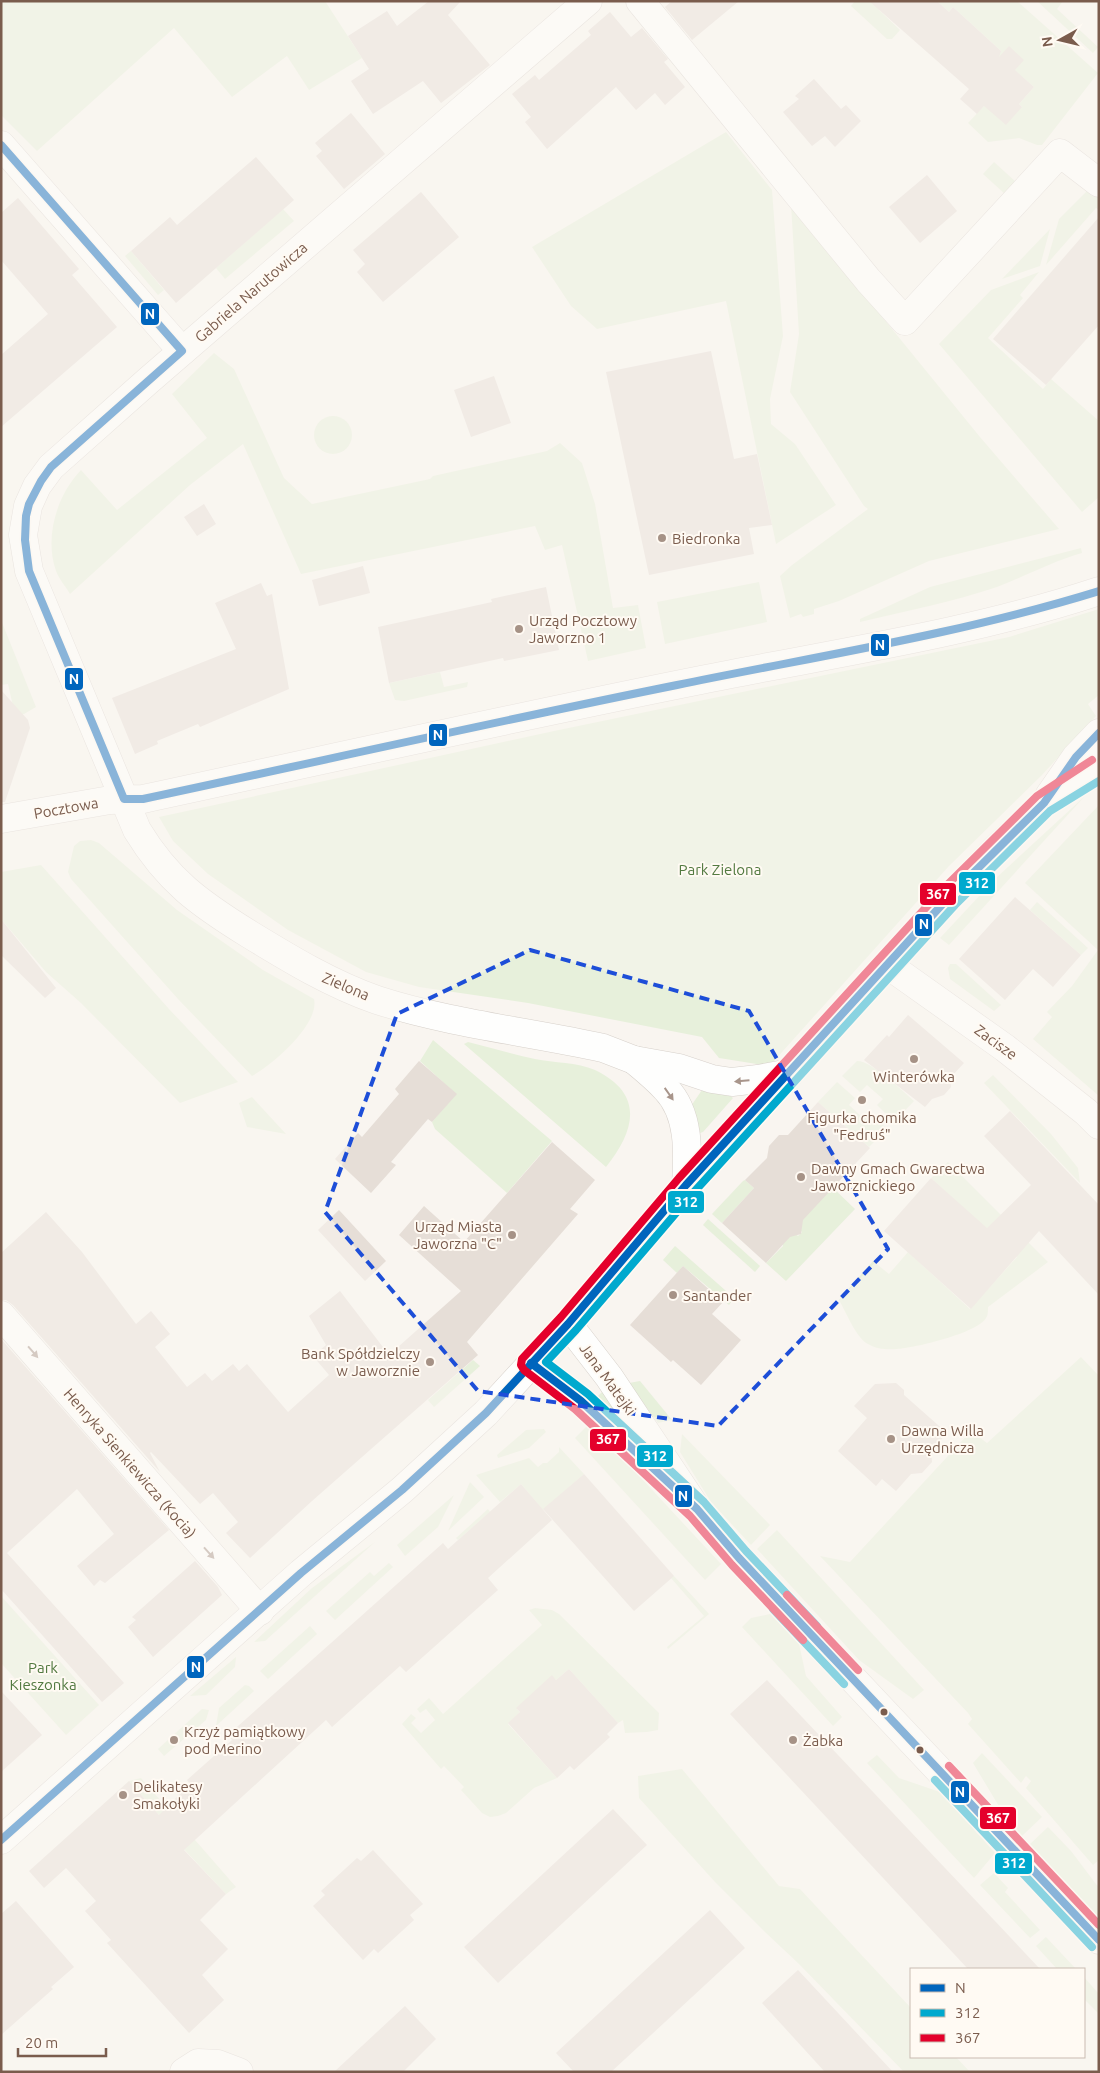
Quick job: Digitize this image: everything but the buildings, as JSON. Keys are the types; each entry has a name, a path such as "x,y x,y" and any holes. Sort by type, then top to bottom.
{"street":[{"name":"Gabriela Narutowicza","path":"117,799 29,570 24,535 28,506 37,486 51,467 182,351 588,1"},
{"path":"640,1 861,272 905,321 1060,153 1099,183"},
{"path":"1,145 182,351"},
{"name":"Pocztowa","path":"1,820 117,799 143,799 698,680 838,655 1019,616 1099,591"},
{"path":"1044,803 1076,756 1099,733"},
{"path":"1,1840 301,1573 402,1490 486,1413 568,1324 686,1185 999,846 1044,803 1099,768"},
{"name":"Zielona","path":"117,799 149,850 167,873 193,898 318,974 349,989 405,1008 603,1048 634,1060 679,1068 712,1079 732,1082 790,1073"},
{"name":"Zacisze","path":"888,965 1005,1048 1086,1112 1099,1125"},
{"name":"Zielona","path":"634,1060 668,1090 680,1112 686,1135 688,1160 686,1185"},
{"name":"Henryka Sienkiewicza (Kocia)","path":"1,1315 260,1610"},
{"name":"Jana Matejki","path":"568,1324 608,1377 697,1509"},
{"name":"Jana Matejki","path":"531,1363 581,1401 697,1509 739,1558 1099,1940"},
{"path":"184,2072 198,2063 218,2064 240,2072"}],"highlighted area":[{"path":"530,950 749,1011 888,1249 718,1426 478,1391 325,1212 397,1014"}],"green space":[{"path":"1,1 325,1 362,58 309,90 287,56 232,97 174,28 37,151 1,115"},
{"path":"855,1 887,1 879,10 900,30 892,39 887,39 851,6"},
{"path":"937,1 1017,1 1098,73 1042,145 1019,138 988,142 968,123 984,106 1022,107 1019,104 1034,87 998,56 1001,51 953,7 949,12"},
{"path":"1037,1 1063,1 1057,9 1098,47 1093,53"},
{"path":"726,132 772,190 783,336 770,399 771,424 795,444 836,505 776,544 726,301 597,329 571,306 532,247"},
{"path":"994,162 1016,182 1005,194 983,174"},
{"path":"1088,190 1099,198 1099,210 1096,208 1046,265 1059,219"},
{"path":"791,205 980,437 1059,529 929,561 839,601 814,609 814,614 803,617 801,614 790,618 780,576 868,509 864,506 790,392 799,334"},
{"path":"283,209 294,221 225,279 216,268"},
{"path":"1050,229 1040,266 1002,279"},
{"path":"131,251 164,290 158,295 125,256"},
{"path":"1039,272 1020,295 1023,298 988,338 1043,389 1051,379 1099,421 1099,497 1082,512 939,344 991,290"},
{"path":"214,353 234,369 284,478 312,504 430,479 433,476 547,451 560,443 582,463 595,504 613,608 638,605 646,648 588,661 562,545 545,550 535,526 301,574 243,444 190,485 70,594 56,571 51,544 55,517 65,492 81,470 117,510 207,438 172,394"},
{"path":"333,416 347,421 352,435 347,449 333,454 319,449 314,435 319,421"},
{"path":"1081,548 1082,553 997,587 946,602 860,622 860,619 930,587"},
{"path":"759,582 767,622 665,644 657,602"},
{"name":"Park Zielona","path":"1099,609 1099,695 1088,704 1096,716 1042,775 949,866 774,1061 763,1065 719,1058 702,1037 528,1003 419,987 366,972 288,930 208,874 173,841 159,817 554,731 1009,637"},
{"path":"1,620 36,707 24,714 15,715 8,684 1,685"},
{"path":"440,672 444,687 468,682 467,687 404,701 395,700 389,683"},
{"path":"1085,796 949,945 940,938 996,878"},
{"path":"1099,805 1099,1096 1033,1039 1052,1017 1047,1012 1072,986 1098,950 1025,883"},
{"path":"91,840 99,843 177,910 263,970 314,999 314,1009 310,1020 302,1031 293,1043 261,1071 252,1076 178,999 71,879 68,872 74,846 80,841"},
{"path":"41,865 169,1009 238,1082 180,1103 81,1003 46,972 1,919 1,872"},
{"path":"1037,902 1088,948 1081,955 1030,910"},
{"path":"950,964 956,964 1001,1005 994,1011 950,979 948,968"},
{"path":"433,1040 552,1141 507,1193 435,1129 432,1122 456,1094 420,1061"},
{"path":"468,1042 535,1059 588,1067 611,1080 622,1090 628,1102 630,1114 624,1140 606,1167 464,1044"},
{"path":"857,1061 870,1065 914,1101 894,1122 877,1105 883,1099 867,1085 860,1092 842,1076"},
{"path":"993,1075 1051,1134 1078,1168 1080,1183 984,1083"},
{"path":"837,1082 855,1098 849,1105 863,1118 870,1112 887,1129 869,1147 818,1102"},
{"path":"702,1090 729,1095 733,1098 700,1133 691,1106"},
{"path":"252,1097 286,1134 247,1127 239,1103"},
{"path":"948,1162 1048,1262 988,1307 986,1318 981,1324 971,1329 945,1339 905,1348 886,1349 871,1346 859,1336 839,1300 873,1261 889,1274 908,1252 970,1309 1017,1257 931,1178"},
{"path":"745,1180 754,1188 722,1223 712,1214"},
{"path":"832,1187 855,1209 786,1281 766,1263 783,1246 782,1242 793,1231 798,1236 802,1232 796,1226"},
{"path":"708,1219 760,1266 755,1272 703,1225"},
{"path":"675,1246 734,1298 729,1305 683,1266 677,1273 663,1260"},
{"path":"1081,1357 1099,1376 1099,1860 1093,1865 1026,1788 1031,1781 1026,1776 1021,1783 968,1724 972,1719 968,1713 820,1556 850,1562 971,1431 987,1443"},
{"path":"473,1360 480,1366 434,1407 428,1400"},
{"path":"640,1381 672,1420 658,1423 629,1383"},
{"path":"602,1392 629,1429 596,1398"},
{"path":"590,1423 721,1564 705,1580 575,1438"},
{"path":"544,1429 546,1432 529,1448 498,1458 497,1455 526,1430"},
{"path":"682,1434 770,1525 751,1545 711,1502 680,1452"},
{"path":"559,1447 584,1474 543,1510 521,1484 500,1502 476,1475 529,1458 538,1467 543,1463 547,1463 559,1452"},
{"path":"470,1482 484,1497 448,1531"},
{"path":"454,1495 438,1527 405,1556 397,1545"},
{"path":"488,1509 490,1512 458,1540 456,1538"},
{"path":"777,1530 924,1690 913,1699 859,1660 757,1549"},
{"path":"375,1542 265,1641 254,1642 312,1588"},
{"path":"389,1563 393,1567 335,1620 326,1611 370,1572 374,1576"},
{"path":"674,1576 709,1614 668,1649 667,1647 704,1616 671,1578"},
{"name":"Park Kieszonka","path":"1,1596 99,1705 66,1735 1,1663"},
{"path":"535,1608 552,1610 559,1614 659,1713 658,1730 625,1733 623,1720 618,1723 569,1669 556,1680 552,1676 517,1709 520,1712 508,1724 557,1778 534,1788 506,1813 490,1817 482,1813 461,1790 464,1787 444,1766 441,1769 402,1724 411,1714 416,1718 411,1723 421,1733 435,1720 426,1709 420,1713 417,1709 429,1698 443,1714 542,1625 529,1610"},
{"path":"770,1614 777,1616 798,1639 806,1676 842,1717 833,1726 742,1627 751,1618"},
{"path":"310,1626 317,1634 268,1679 260,1671"},
{"path":"236,1657 235,1667 206,1695 190,1696"},
{"path":"245,1685 254,1691 216,1726 219,1708"},
{"path":"202,1709 209,1710 206,1720 164,1756 158,1749"},
{"path":"982,1753 1042,1817 1022,1836 1003,1813 973,1763"},
{"path":"877,1755 899,1778 940,1792 995,1853 974,1878 867,1763"},
{"path":"682,1769 779,1886 800,1889 910,2007 910,2058 957,2058 970,2072 904,2072 799,1964 715,1882 639,1798 638,1776"},
{"path":"141,1778 236,1887 226,1894 167,1831 167,1824 129,1781"},
{"path":"1048,1827 1071,1851 1099,1888 1099,1920 1029,1845"},
{"path":"994,1873 1008,1888 1005,1892 1040,1930 1030,1938 980,1885"},
{"path":"1046,1937 1075,1968 1056,1968 1036,1946"},
{"path":"1085,1978 1099,1994 1099,2014 1085,2000"}],"transit line":[{"name":"N","path":"1,145 182,351 51,467 29,504 26,516 25,540 29,571 124,799 143,799 543,713 942,632 994,620 1099,591"},
{"name":"N","path":"1,1840 301,1573 402,1490 486,1413 568,1324 686,1185 948,898 1044,803 1076,757 1099,733"},
{"name":"367","path":"803,1640 732,1565 690,1516 575,1409 524,1370 521,1365 522,1359 561,1317 679,1178 941,891 1037,796 1092,760"},
{"name":"312","path":"817,1626 746,1551 704,1502 588,1394 546,1362 576,1330 694,1192 955,905 1050,811 1099,781"},
{"name":"N","path":"531,1363 581,1401 697,1509 739,1558 1099,1940"},
{"name":"367","path":"787,1595 858,1670"},
{"name":"312","path":"773,1609 844,1684"},
{"name":"367","path":"949,1766 1099,1925"},
{"name":"312","path":"935,1780 1092,1947"}],"place":[{"name":"Biedronka","path":"662,538"},
{"name":"Urząd Pocztowy Jaworzno 1","path":"519,629"},
{"name":"Winterówka","path":"914,1059"},
{"name":"Figurka chomika \"Fedruś\"","path":"862,1100"},
{"name":"Dawny Gmach Gwarectwa Jaworznickiego","path":"801,1177"},
{"name":"Urząd Miasta Jaworzna \"C\"","path":"512,1235"},
{"name":"Santander","path":"673,1295"},
{"name":"Bank Spółdzielczy w Jaworznie","path":"430,1362"},
{"name":"Dawna Willa Urzędnicza","path":"891,1439"},
{"name":"Krzyż pamiątkowy pod Merino","path":"174,1740"},
{"name":"Żabka","path":"793,1740"},
{"name":"Delikatesy Smakołyki","path":"123,1795"}]}
